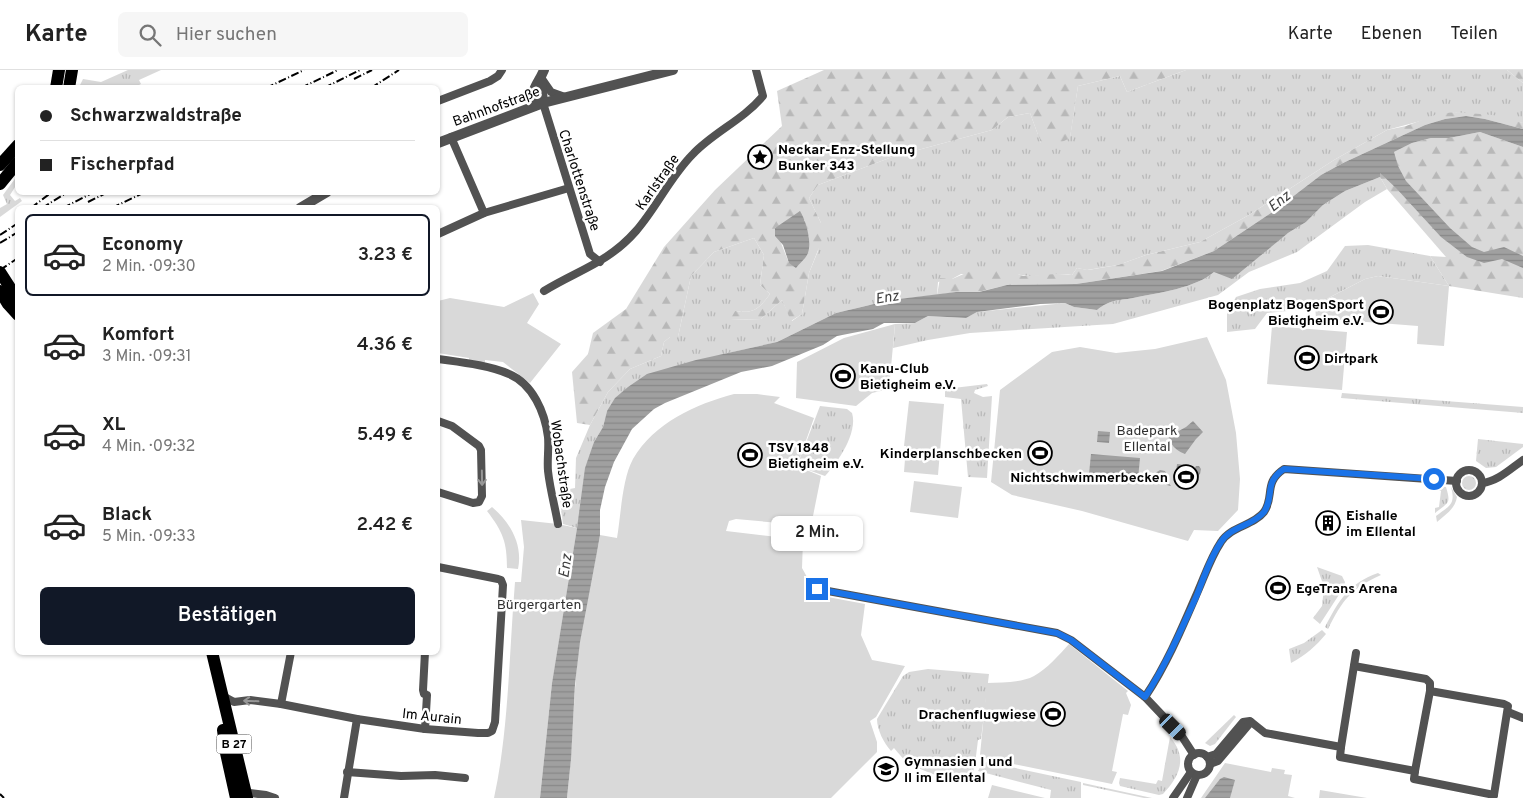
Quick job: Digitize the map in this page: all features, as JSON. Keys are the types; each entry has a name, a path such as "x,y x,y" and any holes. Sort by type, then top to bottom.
{"main road":[{"path":"59,70 62,85"},
{"path":"63,85 72,70"},
{"path":"0,165 15,148"},
{"path":"0,184 15,166"},
{"path":"0,272 15,295"},
{"path":"0,291 15,312"},
{"name":"B 27","path":"206,655 221,720 226,753 241,795"},
{"name":"B 27","path":"213,655 241,795"}],"street":[{"path":"440,100 490,81 498,76 502,70"},
{"name":"Bahnhofstraße","path":"440,142 538,104 673,70"},
{"name":"Karlstraße","path":"544,291 600,262 626,242 693,154 740,118 763,96 756,70"},
{"path":"538,104 542,74"},
{"name":"Bahnhofstraße","path":"542,74 551,92 565,97"},
{"name":"Charlottenstraße","path":"538,104 569,188 590,254 600,262"},
{"path":"451,137 484,213"},
{"path":"440,233 484,213 569,188"},
{"path":"305,205 322,195"},
{"name":"Wobachstraße","path":"440,359 500,370 515,377 530,390 542,412 546,428 548,472 558,524"},
{"path":"440,422 452,426 479,446 481,450 482,496 481,500 477,503 440,493"},
{"path":"1482,483 1498,479 1523,460"},
{"path":"1145,697 1180,632 1217,547 1229,533 1264,512 1267,506 1268,491 1276,474 1284,469 1457,481"},
{"path":"1471,470 1476,472 1482,483 1477,493 1468,496 1460,491 1457,481 1462,473 1471,470"},
{"name":"Im Aurain","path":"222,696 234,702 250,700 281,704 357,719 426,729 484,734 492,731 494,727 503,589 501,580 440,567"},
{"path":"817,589 1057,633 1071,640 1145,697 1181,735 1194,755"},
{"path":"1356,653 1340,757 1416,771"},
{"path":"281,704 290,655"},
{"path":"425,655 423,690 427,696 426,729"},
{"path":"1354,666 1426,679 1430,683 1414,779 1493,796 1508,706 1430,691"},
{"path":"1508,712 1523,718"},
{"path":"344,798 357,719"},
{"path":"1194,774 1189,769 1189,761 1194,755 1201,754 1208,760 1218,761 1243,722 1247,720 1265,734 1341,747"},
{"path":"1230,743 1251,722"},
{"path":"1173,798 1194,774 1206,772 1208,760"},
{"path":"347,772 465,778"},
{"path":"1187,798 1194,774"},
{"path":"241,795 275,798"}],"green space":[{"path":"128,70 161,70 139,80 141,84 139,85 80,85 83,79 101,82"},
{"path":"824,70 1186,70 1127,92 1120,76 1078,86 1070,138 1056,145 1041,143 1030,113 1008,117 992,130 892,157 818,185 809,198 821,223 824,235 809,273 802,314 791,321 782,300 761,319 730,320 735,311 747,312 759,307 770,294 760,285 764,255 754,238 714,252 691,276 678,337 670,337 664,342 661,356 630,369 608,392 590,425 577,423 572,372 588,354 593,333 626,309 664,247 715,190 782,126 777,91","holes":["805,220 809,237 789,263 775,228 787,222"]},
{"path":"1186,70 1507,70 1523,83 1523,123 1454,112 1387,130 1334,160 1249,215 1200,242 1146,255 1118,265 1087,270 1077,268 1072,275 961,274 952,279 938,282 937,295 891,300 836,313 777,342 724,354 607,411 603,427 594,442 577,528 563,524 559,491 575,488 576,458 590,425 608,392 630,369 661,356 664,342 670,337 678,337 691,276 714,252 754,238 764,255 760,285 770,294 759,307 751,311 735,311 731,320 761,319 782,300 792,321 802,314 809,273 818,251 821,223 809,198 818,185 892,157 992,130 1008,117 1030,113 1041,143 1070,137 1078,86 1120,76 1127,92"},
{"path":"1507,70 1523,70 1523,83"},
{"path":"1454,112 1493,115 1523,123 1523,129 1466,116 1445,119 1425,125 1321,175 1274,211 1214,251 1161,271 1076,284 1007,285 978,292 956,292 937,295 940,278 952,279 980,267 1000,267 1023,276 1072,275 1077,268 1088,270 1118,265 1146,255 1200,242 1249,215 1334,160 1387,130 1406,126 1435,115"},
{"path":"1480,132 1523,147 1523,298 1449,286 1430,256 1446,257 1387,189 1380,177 1379,173 1394,152 1412,143 1431,138 1449,138"},
{"path":"1380,177 1387,189 1365,202 1297,252 1249,272 1218,295 1113,324 970,333 893,348 895,324 915,323 928,316 965,318 977,312 1065,303 1074,307 1097,310 1114,301 1187,286 1206,278 1288,233 1306,222 1323,205 1345,191"},
{"path":"15,179 15,187 10,195 15,201 20,198 22,201 0,217 0,208 7,204 3,195"},
{"path":"1368,245 1430,256 1449,286 1378,276 1365,279 1307,309 1267,313 1255,329 1227,332 1227,314 1236,297 1260,289 1300,283 1327,271 1345,246"},
{"name":"Bogenplatz BogenSport Bietigheim e.V.","path":"1378,276 1449,286 1444,346 1417,344 1418,326 1316,318 1315,305 1365,279"},
{"path":"533,293 539,304 527,323 561,344 530,383 503,362 485,360 485,363 469,360 469,358 440,353 440,300 450,298 504,307"},
{"name":"Kanu-Club Bietigheim e.V.","path":"895,324 889,389 872,393 856,406 796,398 797,362 844,338"},
{"name":"Dirtpark","path":"1272,326 1347,332 1342,390 1267,384"},
{"name":"Badepark Ellental","path":"1207,337 1226,380 1236,433 1240,479 1238,510 1218,531 1194,530 1188,541 1082,511 1012,495 991,482 1000,390 1052,352 1080,347 1116,353 1155,349"},
{"path":"987,384 988,386 975,390 974,393 983,397 992,396 987,478 968,477 961,399 945,397 945,389"},
{"path":"1342,393 1523,407 1523,413 1341,398"},
{"path":"734,394 780,397 774,403 814,418 797,466 821,476 811,526 736,519 729,521 726,531 803,540 802,568 817,595 865,604 861,635 872,660 905,666 876,717 870,721 877,742 877,752 831,798 567,798 579,645 600,535 617,538 624,487 629,467 642,446 652,435 664,425 691,409"},
{"path":"909,401 944,404 938,475 904,472 906,446 904,446"},
{"path":"820,406 847,409 852,413 853,421 850,438 846,447 825,476 797,466"},
{"path":"1478,439 1523,444 1523,447 1496,467 1486,468 1476,461"},
{"path":"1469,476 1474,478 1476,483 1474,488 1469,490 1464,488 1462,483 1464,478"},
{"path":"914,481 962,487 958,518 910,512"},
{"path":"1437,486 1446,487 1448,502 1435,513 1435,508 1439,507 1441,491 1436,490"},
{"path":"1451,487 1457,497 1456,501 1450,511 1437,522 1436,516 1448,507 1452,501"},
{"path":"492,507 505,520 514,535 519,551 518,569 507,568 503,538 487,511"},
{"name":"Bürgergarten","path":"521,520 577,528 552,683 540,798 494,798 506,718 515,582 521,582 524,547"},
{"path":"1317,567 1342,576 1345,582 1344,587 1320,624 1313,618 1322,606 1324,587"},
{"path":"1378,573 1381,575 1362,585 1348,596 1328,629 1325,627 1346,594 1359,582"},
{"path":"1322,630 1326,634 1306,653 1291,663 1289,649 1304,643"},
{"name":"Drachenflugwiese","path":"1069,644 1128,691 1126,693 1131,705 1128,715 1123,714 1112,771 1117,772 1112,784 984,758 980,755 987,683 1017,681 1034,676 1048,666"},
{"path":"928,669 989,674 981,739 978,740 970,784 927,772 911,764 894,748 891,751 880,732 877,719 903,676 909,672"},
{"path":"1234,715 1236,717 1215,744 1210,746 1205,743"},
{"path":"1170,737 1176,744 1179,752 1180,766 1174,780 1163,794 1159,795 1120,786 1120,778 1156,784 1158,780 1162,781"},
{"path":"987,762 1081,782 1081,798 1050,798 1051,790 978,771 982,764"},
{"path":"1225,763 1271,772 1272,768 1285,770 1284,774 1292,775 1288,796 1295,798 1201,798"},
{"path":"1083,783 1152,798 1083,785"},
{"path":"992,785 1045,798 988,798"},
{"path":"1320,790 1367,798 1319,798"}],"shaded area":[{"path":"1466,116 1523,129 1523,147 1480,132 1449,138 1431,138 1412,143 1394,152 1398,166 1406,181 1450,228 1472,247 1484,252 1504,247 1523,256 1523,268 1502,259 1484,263 1467,257 1441,237 1380,173 1380,177 1345,191 1323,205 1306,222 1288,233 1232,279 1214,272 1206,278 1187,286 1114,301 1097,310 1074,307 1065,303 1040,304 977,312 966,318 928,316 915,323 884,323 873,329 837,336 823,345 772,366 741,372 654,409 632,429 614,462 605,487 600,510 600,535 580,642 567,798 540,798 552,683 585,468 594,442 603,427 607,411 615,398 628,387 647,374 696,360 777,342 836,313 891,300 956,292 979,292 1007,285 1076,284 1162,271 1214,251 1274,211 1321,175 1343,163 1425,125 1445,119"},
{"path":"800,211 809,239 809,250 796,268 789,263 783,245 775,236 775,228"},
{"path":"1193,421 1203,432 1185,454 1171,444 1169,427 1171,425 1174,426 1173,431 1175,433"},
{"path":"1098,431 1110,432 1109,443 1097,442"},
{"name":"Kinderplanschbecken","path":"1040,446 1045,448 1047,453 1045,458 1040,460 1035,458 1033,453 1035,448"},
{"path":"1091,454 1140,458 1138,479 1089,474"},
{"name":"Nichtschwimmerbecken","path":"1177,464 1189,465 1189,469 1194,470 1196,466 1199,466 1201,469 1200,474 1188,484 1188,489 1176,484"},
{"path":"1160,470 1165,471 1168,477 1166,480 1171,486 1157,481 1152,475"},
{"path":"1224,777 1235,780 1230,798 1205,798 1220,779"}],"railway":[{"path":"272,85 304,70"},
{"path":"307,85 338,70"},
{"path":"330,85 360,70"},
{"path":"354,79 372,70"},
{"path":"376,85 399,70"},
{"path":"35,205 48,195"},
{"path":"47,205 63,195"},
{"path":"69,205 88,195"},
{"path":"88,202 102,195"},
{"path":"118,205 139,195"},
{"path":"0,235 15,225"},
{"path":"0,243 15,234"},
{"path":"0,270 15,260"},
{"path":"0,794 4,798"}],"place":[{"name":"Neckar-Enz-Stellung Bunker 343","path":"760,157"},
{"name":"Bogenplatz BogenSport Bietigheim e.V.","path":"1381,312"},
{"name":"Dirtpark","path":"1307,358"},
{"name":"Kanu-Club Bietigheim e.V.","path":"843,376"},
{"name":"Kinderplanschbecken","path":"1040,453"},
{"name":"TSV 1848 Bietigheim e.V.","path":"750,455"},
{"name":"Nichtschwimmerbecken","path":"1186,477"},
{"name":"Eishalle im Ellental","path":"1328,523"},
{"name":"EgeTrans Arena","path":"1278,588"},
{"name":"Drachenflugwiese","path":"1053,714"},
{"name":"Gymnasien I und II im Ellental","path":"886,769"}],"route":[{"path":"817,589 1057,633 1071,640 1145,697 1180,632 1217,547 1229,533 1264,512 1269,498 1268,491 1276,474 1284,469 1434,479"}],"water label":[{"name":"Enz","path":"1279,201"},
{"name":"Enz","path":"887,297"},
{"name":"Enz","path":"565,566"}]}
